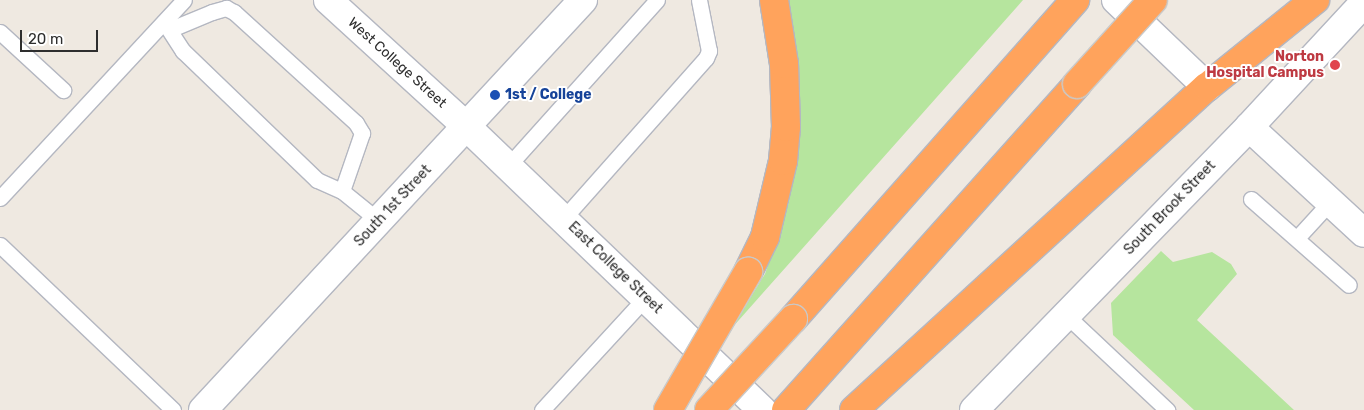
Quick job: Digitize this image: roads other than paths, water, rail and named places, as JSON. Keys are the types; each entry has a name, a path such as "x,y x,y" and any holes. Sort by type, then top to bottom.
{"highway":[{"path":"668,410 748,272 765,236 783,161 786,127 784,64 774,0"},
{"path":"709,410 1075,0"},
{"path":"786,410 1153,0"},
{"path":"854,410 1207,87 1315,0"}],"street":[{"name":"West College Street","path":"328,0 467,127"},
{"name":"South 1st Street","path":"203,410 583,0"},
{"path":"1116,0 1207,87"},
{"name":"South Brook Street","path":"974,410 1249,127 1364,3"},
{"name":"East College Street","path":"467,127 762,410"},
{"path":"1249,127 1364,233"}],"lane":[{"path":"0,198 167,25 184,0"},
{"path":"508,166 657,0"},
{"path":"563,219 706,58 709,51 699,0"},
{"path":"167,25 226,8 234,12 356,123 362,133 342,191"},
{"path":"167,25 183,51 317,180 342,191 380,221"},
{"path":"0,32 63,90"},
{"path":"1251,199 1348,285"},
{"path":"1297,238 1330,202"},
{"path":"0,245 172,410"},
{"path":"542,410 645,298"},
{"path":"1066,315 1167,410"}],"place":[{"name":"Norton Hospital Campus","path":"1335,65"},
{"name":"1st / College","path":"495,95"}]}
